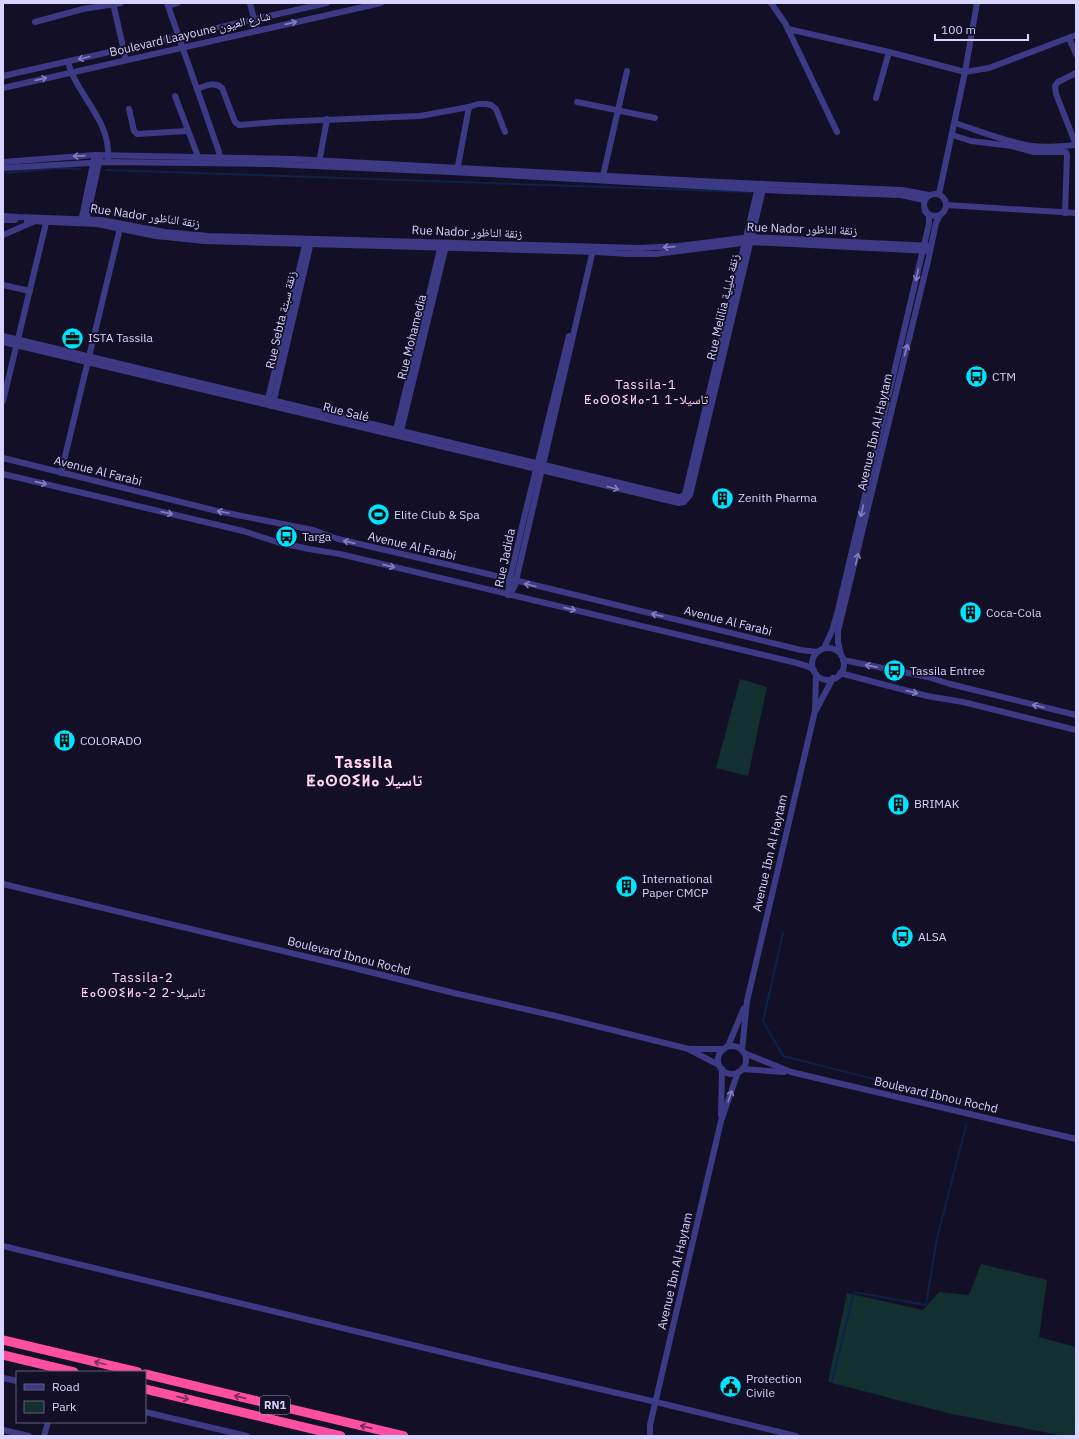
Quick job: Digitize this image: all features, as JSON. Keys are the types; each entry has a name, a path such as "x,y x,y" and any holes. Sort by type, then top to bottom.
{"highway":[{"path":"3,1340 134,1371"},
{"path":"3,1355 70,1371"},
{"name":"RN1","path":"146,1374 404,1436"},
{"name":"RN1","path":"146,1389 341,1436"}],"street":[{"path":"35,22 83,6 121,3"},
{"path":"178,3 167,5 197,89 220,160"},
{"path":"250,3 257,31"},
{"name":"Boulevard Laayoune شارع العيون","path":"3,76 327,3"},
{"name":"Boulevard Laayoune شارع العيون","path":"3,88 381,3"},
{"path":"771,3 785,23 837,132"},
{"path":"939,194 965,72 977,3"},
{"path":"113,4 126,60"},
{"path":"788,29 889,52 965,72 989,68 1076,35"},
{"path":"1069,38 1076,54"},
{"path":"876,98 889,52"},
{"path":"68,62 70,72 101,123 107,139 108,159"},
{"path":"602,179 627,71"},
{"path":"952,135 976,142 1012,146 1034,152 1076,145 1056,94 1055,86 1058,82 1076,73"},
{"path":"197,89 212,84 217,84 220,86 235,122 239,125 326,119 420,116 470,107 478,104 491,105 498,112 505,132"},
{"path":"175,96 194,150 195,160"},
{"path":"577,102 655,118"},
{"path":"457,170 470,107"},
{"path":"129,109 134,131 137,134 187,131"},
{"path":"319,163 326,119"},
{"path":"955,122 1014,142 1065,152 1067,155 1065,213"},
{"path":"3,168 97,159"},
{"path":"84,221 97,159"},
{"path":"3,162 108,159 319,163 902,195 924,200"},
{"path":"760,187 902,190 929,195 939,194 944,198 946,205 940,215 930,215 925,211 923,204 924,200 929,195"},
{"name":"Rue Melilia زنقة مليلية","path":"682,499 690,495 760,187"},
{"path":"946,205 1076,214"},
{"name":"Avenue Ibn Al Haytam","path":"842,657 838,642 838,632 853,574 923,248 930,222 929,216 925,211"},
{"name":"Avenue Ibn Al Haytam","path":"824,648 832,631 840,604 936,222 940,215"},
{"name":"Rue Nador زنقة الناظور","path":"3,216 31,220 40,218 47,220"},
{"name":"Rue Nador زنقة الناظور","path":"3,220 84,221 195,236 308,242 592,250 627,254 656,254 693,251 748,240 930,249"},
{"path":"3,231 31,220"},
{"path":"3,235 31,220"},
{"path":"3,397 47,220"},
{"path":"61,474 121,225"},
{"name":"Rue Sebta زنقة سبتة","path":"270,403 308,242"},
{"name":"Rue Mohamedia","path":"398,434 443,246"},
{"name":"Rue Jadida","path":"508,595 513,589 513,580 539,467 592,250"},
{"path":"3,285 30,291"},
{"name":"Rue Salé","path":"3,336 17,343"},
{"name":"Rue Salé","path":"3,342 17,343 539,467 672,503 679,503 682,499"},
{"name":"Avenue Al Farabi","path":"3,458 61,474 217,511 306,529 344,541 513,580 796,649 817,652"},
{"name":"Avenue Al Farabi","path":"3,474 243,531 277,542 340,554 800,664 815,672"},
{"path":"842,657 843,668 840,674 833,678 824,679 815,672 812,662 817,652 824,648 834,649 842,657 928,677 950,684 1076,715"},
{"name":"Avenue Ibn Al Haytam","path":"743,1052 747,1001 815,711 815,672"},
{"path":"840,674 927,696 963,702 1076,730"},
{"name":"Avenue Ibn Al Haytam","path":"815,711 833,678"},
{"name":"Boulevard Ibnou Rochd","path":"3,884 689,1049 720,1067"},
{"name":"Avenue Ibn Al Haytam","path":"726,1047 747,1001"},
{"path":"726,1047 737,1047 743,1052 746,1061 740,1070 730,1073 720,1067 718,1056 726,1047"},
{"name":"Boulevard Ibnou Rochd","path":"689,1049 726,1047"},
{"name":"Boulevard Ibnou Rochd","path":"743,1052 790,1072 1076,1140"},
{"name":"Avenue Ibn Al Haytam","path":"720,1067 721,1121"},
{"name":"Avenue Ibn Al Haytam","path":"645,1436 650,1425 656,1402 721,1121 740,1070"},
{"name":"Boulevard Ibnou Rochd","path":"740,1070 790,1072"},
{"path":"3,1246 796,1436"},
{"path":"3,1378 16,1381"},
{"path":"146,1412 245,1436"},
{"path":"44,1436 48,1423"},
{"name":"Avenue Ibn Al Haytam","path":"650,1425 650,1436"},
{"path":"3,1430 29,1436"}],"green space":[{"path":"740,679 767,687 748,776 716,768"},
{"path":"981,1264 1047,1280 1039,1337 1076,1347 1076,1436 1064,1436 948,1413 828,1382 847,1293 923,1310 939,1292 969,1295"}],"waterway":[{"path":"3,173 62,168 80,169"},
{"path":"106,170 750,192"},
{"path":"783,933 763,1021 783,1056 972,1104"},
{"path":"832,1382 854,1292 926,1305 937,1238 966,1126"}],"place":[{"name":"ISTA Tassila","path":"72,338"},
{"name":"CTM","path":"976,377"},
{"name":"Zenith Pharma","path":"722,498"},
{"name":"Elite Club & Spa","path":"378,515"},
{"name":"Targa","path":"287,537"},
{"name":"Coca-Cola","path":"971,613"},
{"name":"Tassila Entree","path":"895,671"},
{"name":"COLORADO","path":"64,741"},
{"name":"BRIMAK","path":"899,804"},
{"name":"International Paper CMCP","path":"626,886"},
{"name":"ALSA","path":"903,937"},
{"name":"Protection Civile","path":"731,1386"}],"district":[{"name":"Tassila-1 ⵟⴰⵙⵙⵉⵍⴰ-1 1-تاسيلا","path":"646,392"},
{"name":"Tassila ⵟⴰⵙⵙⵉⵍⴰ تاسيلا","path":"364,771"},
{"name":"Tassila-2 ⵟⴰⵙⵙⵉⵍⴰ-2 2-تاسيلا","path":"143,984"}]}
